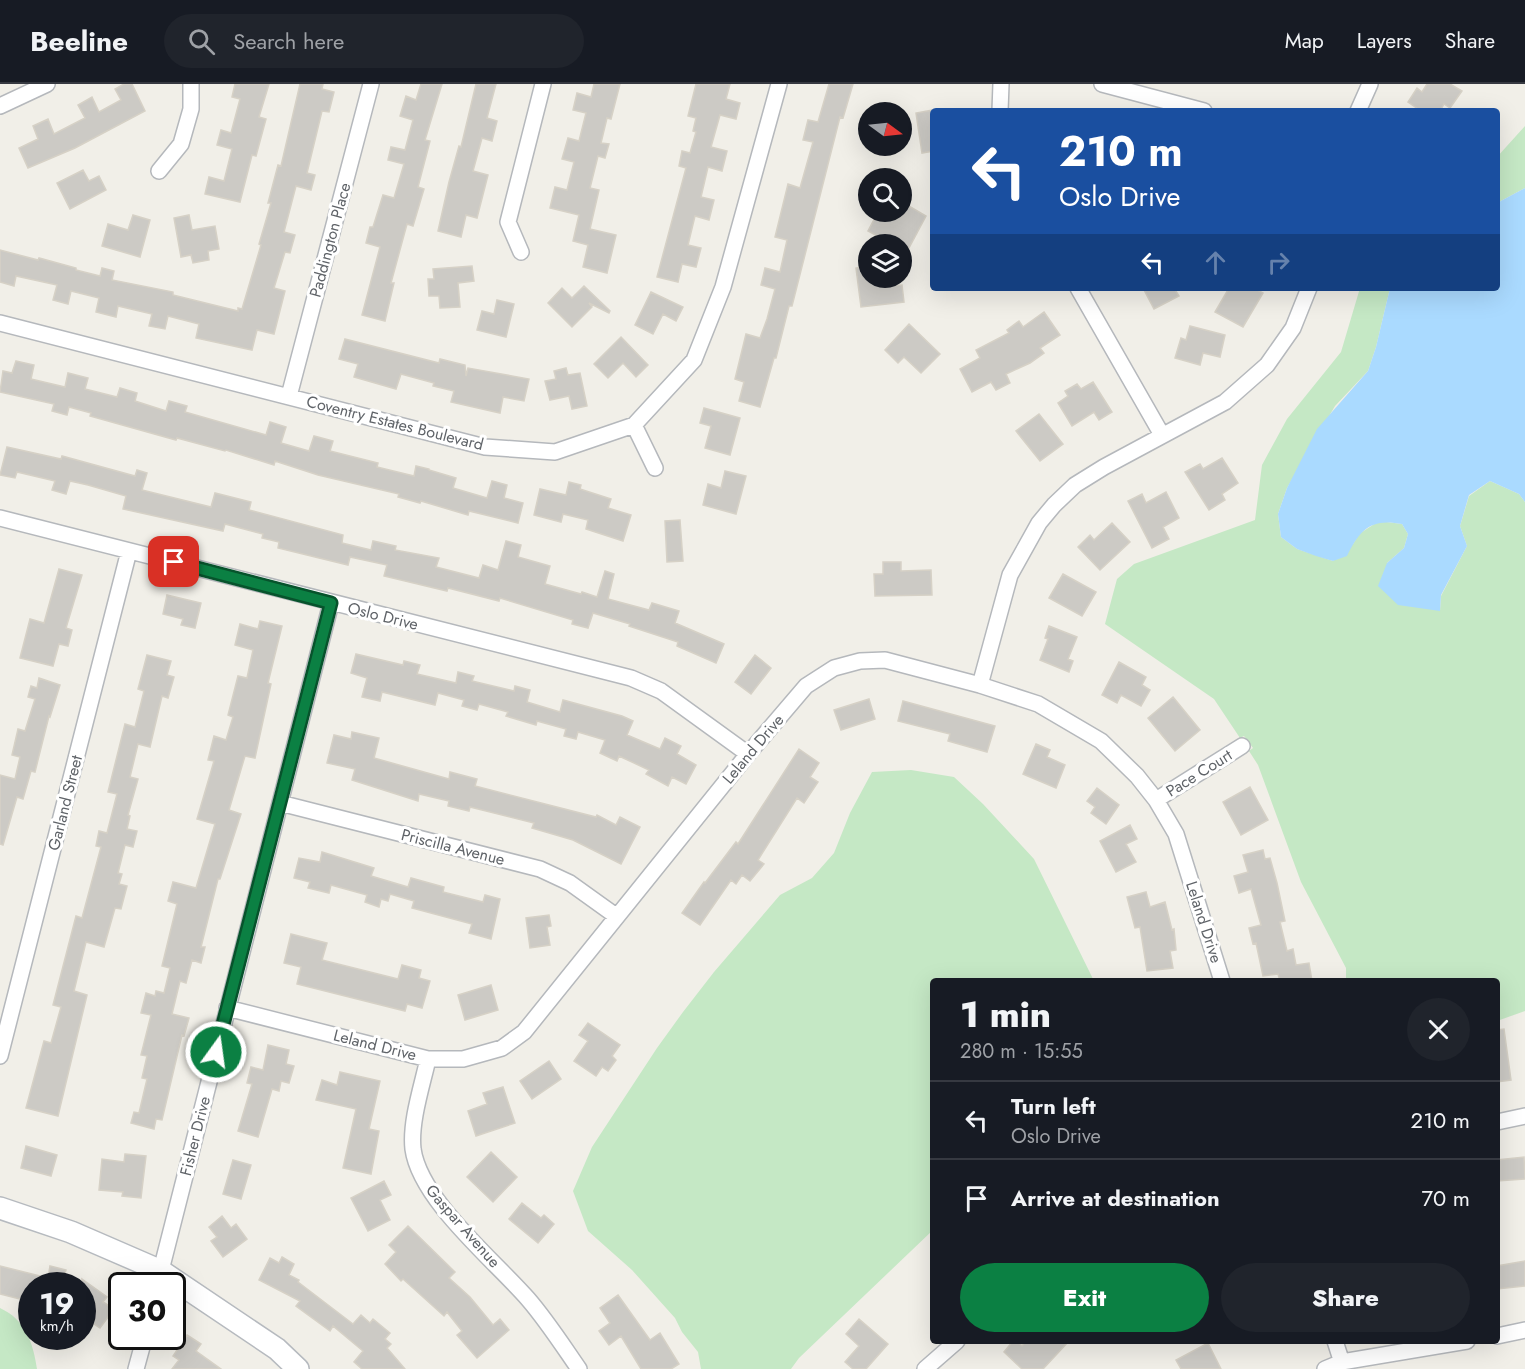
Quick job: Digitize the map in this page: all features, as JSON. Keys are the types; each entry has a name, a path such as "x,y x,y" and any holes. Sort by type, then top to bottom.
{"main road":[{"path":"0,1208 71,1232 148,1272"},
{"path":"186,1294 278,1349 298,1369"}],"street":[{"path":"0,106 47,84"},
{"path":"159,171 181,144 191,109 191,84"},
{"name":"Paddington Place","path":"289,396 371,84"},
{"path":"521,252 508,222 543,84"},
{"name":"Coventry Estates Boulevard","path":"0,323 485,447 555,452 633,425 694,360 723,287 779,84"},
{"path":"1000,108 1001,84"},
{"path":"1102,84 1193,108"},
{"path":"1359,108 1370,84"},
{"path":"1080,291 1162,435"},
{"path":"980,685 1010,575 1039,523 1075,485 1225,402 1267,365 1293,328 1308,291"},
{"path":"633,425 655,468"},
{"name":"Oslo Drive","path":"0,518 631,678 661,692 748,754"},
{"name":"Garland Street","path":"0,1056 129,551"},
{"name":"Fisher Drive","path":"161,1272 331,603"},
{"name":"Leland Drive","path":"227,1008 428,1059 464,1059 502,1048 524,1032 748,754 806,686 834,668 860,661 885,660 980,685 1038,704 1101,741 1137,776 1156,800 1176,834 1221,978"},
{"name":"Pace Court","path":"1156,800 1242,746"},
{"name":"Priscilla Avenue","path":"280,803 540,869 570,883 616,916"},
{"name":"Gaspar Avenue","path":"428,1059 414,1127 413,1148 417,1167 429,1191 529,1300 579,1369"},
{"path":"1500,1121 1525,1116"},
{"path":"1500,1335 1525,1330"},
{"path":"925,1369 954,1344"},
{"path":"1336,1344 1343,1366"},
{"path":"1325,1369 1452,1344"},
{"path":"136,1369 141,1350"}],"green space":[{"path":"1525,126 1525,188 1500,201 1500,154"},
{"path":"1359,291 1389,291 1368,371 1335,406 1287,488 1278,514 1281,537 1297,549 1333,561 1353,544 1359,534 1379,521 1402,524 1408,534 1404,548 1387,563 1440,611 1441,596 1467,546 1460,526 1469,496 1490,481 1519,494 1525,502 1525,1011 1500,1020 1500,978 1346,978 1346,968 1301,882 1258,765 1249,751 1253,748 1244,736 1240,738 1214,699 1105,624 1117,579 1134,564 1255,520 1262,465 1287,419 1341,352"},
{"path":"911,770 954,777 983,804 1034,859 1093,978 930,978 930,1233 799,1358 791,1369 701,1369 698,1352 682,1332 675,1318 632,1270 588,1231 573,1191 592,1147 683,1012 780,895 812,878 834,853 850,813 872,772"},
{"path":"0,1308 18,1321 18,1350 33,1350 37,1369 0,1369"}],"water":[{"path":"1525,188 1525,502 1519,494 1490,481 1469,495 1460,526 1467,546 1441,595 1440,611 1398,605 1378,586 1387,563 1404,548 1408,534 1402,524 1374,524 1362,532 1347,556 1333,561 1297,549 1281,537 1278,514 1287,488 1317,429 1368,371 1389,291 1500,291 1500,201"}],"building":[{"path":"124,84 132,84 145,111 75,148 28,168 19,148 38,139 33,126 48,119 54,134 85,118 78,105 92,97 99,112 121,100 115,89"},
{"path":"235,84 269,84 259,117 266,119 256,156 252,155 240,202 205,194 209,177 224,181 232,149 217,145 221,130 231,133 240,99 232,97"},
{"path":"300,84 323,84 322,89 334,92 329,112 322,111 307,173 315,175 311,190 296,186 284,232 295,235 290,253 285,252 274,288 285,291 274,334 257,330 252,350 196,338 199,324 168,316 165,329 149,326 152,314 118,306 116,317 96,312 99,298 71,291 68,304 53,300 57,285 16,276 14,286 0,282 0,250 38,260 39,258 100,276 102,268 114,271 112,280 173,292 173,295 238,311 238,308 242,309 261,245 259,244 271,203 268,203 278,165 281,166"},
{"path":"421,84 442,84 425,140 430,141 418,187 424,189 413,226 407,224 391,283 394,283 385,321 362,315 380,247 366,243 383,195 394,198 404,164 388,160 391,147 405,150 413,120 400,116 406,96 416,100"},
{"path":"476,84 496,84 487,118 497,121 492,141 482,138 473,171 488,175 477,218 466,215 461,237 438,231"},
{"path":"594,84 620,84 611,119 607,118 601,143 609,144 605,158 598,156 590,188 599,190 590,229 616,235 607,273 583,267 588,245 573,241 579,215 550,208 555,187 567,190 574,162 562,159 568,138 579,141 586,113 573,110 577,93 591,97"},
{"path":"696,84 730,84 726,99 740,103 736,119 720,115 711,147 727,151 722,171 708,167 701,197 714,200 709,220 695,216 688,245 701,248 696,267 682,264 678,282 657,277 686,168 679,166 682,151 690,153 696,132 693,131 696,118 688,116"},
{"path":"829,84 853,84 843,118 840,117 792,306 789,306 776,358 774,358 760,407 739,401 744,382 735,379 746,334 760,338 767,319 775,289 761,285 765,268 780,272 787,240 775,237 788,184 800,188 813,142 803,140 808,120 818,122"},
{"path":"1427,84 1450,84 1462,91 1450,108 1444,104 1442,108 1417,108 1408,102 1417,88 1422,92"},
{"path":"930,111 930,152 922,153 916,113"},
{"path":"83,170 89,181 99,176 106,190 70,209 57,183"},
{"path":"912,208 926,216 912,242 912,234 874,234 868,231 873,222 912,222"},
{"path":"133,215 150,220 140,257 102,246 108,224 128,230"},
{"path":"189,215 192,230 215,226 219,249 208,251 209,260 193,263 191,255 181,257 174,218"},
{"path":"472,266 474,281 458,283 460,307 440,308 439,296 429,296 428,279 434,279 433,269"},
{"path":"584,286 610,311 609,313 589,303 592,307 572,327 548,303 562,288 572,298"},
{"path":"859,288 902,288 904,302 861,307"},
{"path":"1145,291 1176,291 1179,296 1154,309"},
{"path":"1227,291 1263,293 1243,327 1215,312"},
{"path":"651,292 683,307 676,321 663,314 653,334 635,325"},
{"path":"497,300 514,304 506,337 477,330 482,311 494,314"},
{"path":"1044,312 1060,335 1040,348 1044,353 1030,363 1006,374 1010,383 996,390 991,382 972,392 960,369 980,358 976,350 1009,333 1007,330 1019,321 1023,327"},
{"path":"909,324 940,354 921,373 904,357 898,363 885,350"},
{"path":"1190,326 1225,335 1220,357 1203,353 1200,365 1175,358 1181,338 1186,340"},
{"path":"621,337 648,365 636,377 623,363 608,378 594,364"},
{"path":"345,339 439,363 440,359 465,365 466,376 468,368 529,379 524,401 503,397 500,413 451,402 454,391 401,374 396,389 354,377 358,364 339,359"},
{"path":"16,361 34,365 31,379 65,387 68,373 88,378 85,389 117,397 120,388 137,393 135,401 166,411 169,401 187,406 185,412 266,435 270,422 286,427 281,443 309,451 314,436 333,441 330,451 378,463 377,467 414,476 416,466 429,469 456,478 453,488 487,498 492,481 507,485 504,498 523,503 518,523 469,511 468,515 421,501 420,503 398,497 399,494 318,475 275,461 274,465 226,450 177,438 176,440 90,416 91,413 69,407 67,415 52,411 54,404 0,392 3,371 12,373"},
{"path":"566,368 568,375 580,373 587,406 572,409 569,396 550,400 545,381 556,379 554,371"},
{"path":"1093,382 1112,412 1099,420 1094,412 1072,426 1058,403 1068,396 1065,391 1077,384 1081,389"},
{"path":"704,408 740,418 730,455 705,448 711,426 700,423"},
{"path":"1039,414 1063,444 1040,461 1016,431"},
{"path":"7,447 61,459 62,456 135,476 137,470 147,473 142,490 211,507 215,493 251,502 249,510 343,535 342,543 371,550 373,541 396,546 395,550 439,558 436,567 479,578 483,565 498,570 506,541 521,545 518,557 550,566 545,584 597,597 605,571 614,574 608,599 649,610 652,603 679,611 675,623 724,644 716,663 677,646 678,642 593,613 588,628 572,624 573,620 500,598 499,601 448,588 447,591 384,576 387,565 350,557 348,565 278,548 279,542 262,538 263,534 225,524 223,531 123,509 126,496 88,485 70,481 66,494 52,490 55,481 17,472 15,478 0,475"},
{"path":"1222,458 1238,483 1222,494 1225,500 1209,510 1185,472 1200,464 1203,469"},
{"path":"725,471 746,476 736,514 703,505 708,484 721,488"},
{"path":"569,482 581,485 580,489 611,499 608,508 631,515 623,541 586,529 588,520 563,514 561,522 534,515 540,489 566,495"},
{"path":"1166,492 1179,518 1163,527 1169,539 1152,548 1128,501 1142,494 1146,503"},
{"path":"680,520 683,561 667,562 665,521"},
{"path":"1112,523 1130,542 1100,570 1078,547 1090,535 1094,540"},
{"path":"883,562 901,562 901,571 931,570 932,595 875,596 874,574 883,574"},
{"path":"59,569 82,575 66,628 72,630 68,646 59,644 53,666 20,658 30,619 44,623"},
{"path":"1063,574 1096,592 1082,616 1049,598"},
{"path":"167,595 201,603 195,628 181,625 183,619 163,614"},
{"path":"260,621 282,626 268,683 271,684 255,758 245,756 229,810 241,814 220,879 218,879 201,947 205,947 201,963 192,960 186,983 180,981 172,1014 189,1018 184,1036 182,1035 162,1120 156,1119 154,1129 131,1123 134,1112 139,1113 147,1079 142,1078 147,1056 141,1055 151,1015 141,1013 146,993 155,996 156,991 164,993 170,968 162,966 177,904 168,901 173,882 196,888 215,824 197,819 214,761 208,760 214,736 226,740 233,717 228,715 238,676 247,678 253,650 235,645 240,624 258,629"},
{"path":"1049,626 1077,637 1068,659 1073,661 1069,672 1040,660 1048,639 1045,638"},
{"path":"356,654 403,665 404,661 420,665 417,674 456,683 458,672 474,676 472,681 514,691 515,686 530,690 527,702 560,712 563,700 622,716 633,721 627,735 660,749 665,738 681,746 677,754 696,765 686,784 672,777 668,786 646,774 649,770 619,756 617,761 600,753 605,740 578,732 576,739 564,736 566,729 537,721 536,725 506,716 508,712 479,704 477,710 462,706 464,700 438,693 435,705 382,692 380,701 362,697 367,678 351,673"},
{"path":"147,655 171,661 167,675 174,677 168,698 162,696 150,747 138,744 130,777 138,779 128,815 130,816 127,829 137,831 133,847 125,845 118,873 122,874 119,884 127,886 121,909 115,908 104,947 86,942 74,991 87,995 58,1116 26,1108 44,1041 51,1043 61,1007 53,1005 76,916 82,918 101,847 96,846 99,831 107,833 117,794 108,792 125,724 135,727 144,691 138,689"},
{"path":"755,655 771,668 751,694 735,682"},
{"path":"1119,662 1146,677 1142,685 1150,690 1141,706 1121,695 1117,703 1102,695"},
{"path":"39,678 60,685 49,716 35,772 31,771 23,799 17,797 3,845 0,844 0,775 15,779 20,757 12,755 18,729 25,731 35,699 28,697 31,686 37,688"},
{"path":"1173,697 1200,730 1175,751 1148,718"},
{"path":"869,699 875,719 841,730 834,710"},
{"path":"903,701 995,726 987,752 948,741 950,734 898,721"},
{"path":"352,732 379,738 374,758 449,779 450,772 477,779 475,786 596,817 597,815 616,825 620,817 640,827 621,864 573,840 532,828 534,823 470,807 469,811 448,806 449,801 419,794 418,801 352,780 355,769 327,763 334,735 351,739"},
{"path":"1036,744 1050,750 1047,757 1065,765 1056,788 1023,774"},
{"path":"799,749 819,763 810,777 818,782 804,803 797,798 758,860 764,864 750,881 742,875 736,884 731,880 700,925 682,913 736,842 738,844"},
{"path":"1250,787 1268,820 1241,835 1223,802"},
{"path":"1097,788 1119,805 1106,824 1091,813 1095,807 1087,801"},
{"path":"1130,825 1137,839 1126,844 1136,862 1116,872 1100,841"},
{"path":"1263,850 1265,859 1270,858 1285,921 1280,922 1287,951 1293,949 1296,965 1309,963 1312,978 1279,978 1278,974 1263,976 1256,943 1253,944 1249,928 1261,925 1251,889 1239,893 1234,876 1248,872 1243,855"},
{"path":"322,852 374,868 371,876 408,887 411,878 444,887 443,892 483,902 485,895 500,899 491,939 469,933 472,924 412,908 414,901 390,894 388,901 381,899 379,907 365,902 367,895 331,885 329,893 308,888 310,882 294,878 299,858 320,862"},
{"path":"1146,892 1150,907 1165,902 1172,930 1174,929 1176,950 1170,951 1173,968 1147,971 1140,927 1135,928 1127,897"},
{"path":"549,915 551,926 547,927 550,945 530,948 526,918"},
{"path":"291,934 327,943 322,960 398,979 402,965 421,970 419,978 430,981 422,1008 407,1004 405,1011 297,984 301,967 284,963"},
{"path":"491,985 498,1010 465,1020 458,995"},
{"path":"588,1023 620,1045 612,1056 616,1060 608,1071 602,1067 596,1076 574,1061 588,1041 579,1035"},
{"path":"1504,1029 1511,1080 1500,1082 1500,1030"},
{"path":"268,1045 289,1050 286,1064 294,1066 289,1083 281,1081 279,1091 272,1089 258,1137 238,1131 252,1084 247,1083 251,1067 263,1070"},
{"path":"549,1061 561,1079 532,1099 520,1081"},
{"path":"340,1072 380,1081 369,1129 379,1131 371,1174 343,1168 356,1109 316,1100 322,1080 337,1085"},
{"path":"503,1087 515,1123 476,1136 468,1111 487,1104 483,1093"},
{"path":"26,1146 57,1155 51,1176 21,1168"},
{"path":"491,1152 517,1177 493,1202 467,1177"},
{"path":"125,1154 146,1156 141,1198 122,1196 123,1192 99,1190 102,1159 124,1162"},
{"path":"1524,1157 1525,1179 1500,1181 1500,1160"},
{"path":"233,1160 251,1165 241,1199 223,1194"},
{"path":"384,1181 391,1195 380,1200 390,1220 368,1231 351,1198"},
{"path":"522,1203 541,1218 544,1215 554,1224 538,1243 509,1219"},
{"path":"222,1216 231,1228 236,1224 247,1239 223,1257 211,1241 217,1237 209,1227"},
{"path":"408,1226 455,1272 449,1278 470,1297 493,1325 500,1319 509,1330 477,1358 457,1335 462,1331 447,1312 444,1316 403,1279 401,1281 385,1264 396,1252 389,1245"},
{"path":"282,1257 294,1264 289,1275 299,1280 298,1282 353,1324 361,1315 370,1323 373,1319 390,1333 385,1339 391,1344 387,1348 405,1369 362,1369 354,1362 363,1351 333,1326 330,1331 296,1306 300,1301 259,1280 270,1258 279,1263"},
{"path":"1525,1261 1525,1286 1500,1289 1500,1265"},
{"path":"0,1266 24,1272 18,1272 18,1298 0,1294"},
{"path":"50,1266 66,1270 65,1272 49,1272"},
{"path":"96,1289 107,1297 103,1302 108,1305 108,1317 100,1328 96,1325"},
{"path":"618,1295 650,1340 660,1333 679,1364 671,1369 641,1369 621,1336 609,1345 599,1331 610,1323 600,1308"},
{"path":"859,1319 888,1344 866,1369 853,1369 845,1362 859,1346 846,1334"},
{"path":"186,1336 201,1344 196,1351 221,1369 172,1369 179,1360 173,1356 177,1350 186,1350"},
{"path":"1011,1344 1022,1346 1024,1344 1066,1344 1043,1369 1022,1369 1004,1352"},
{"path":"1208,1344 1221,1369 1181,1369 1176,1360"}],"route":[{"path":"174,562 331,603 216,1052"}]}
